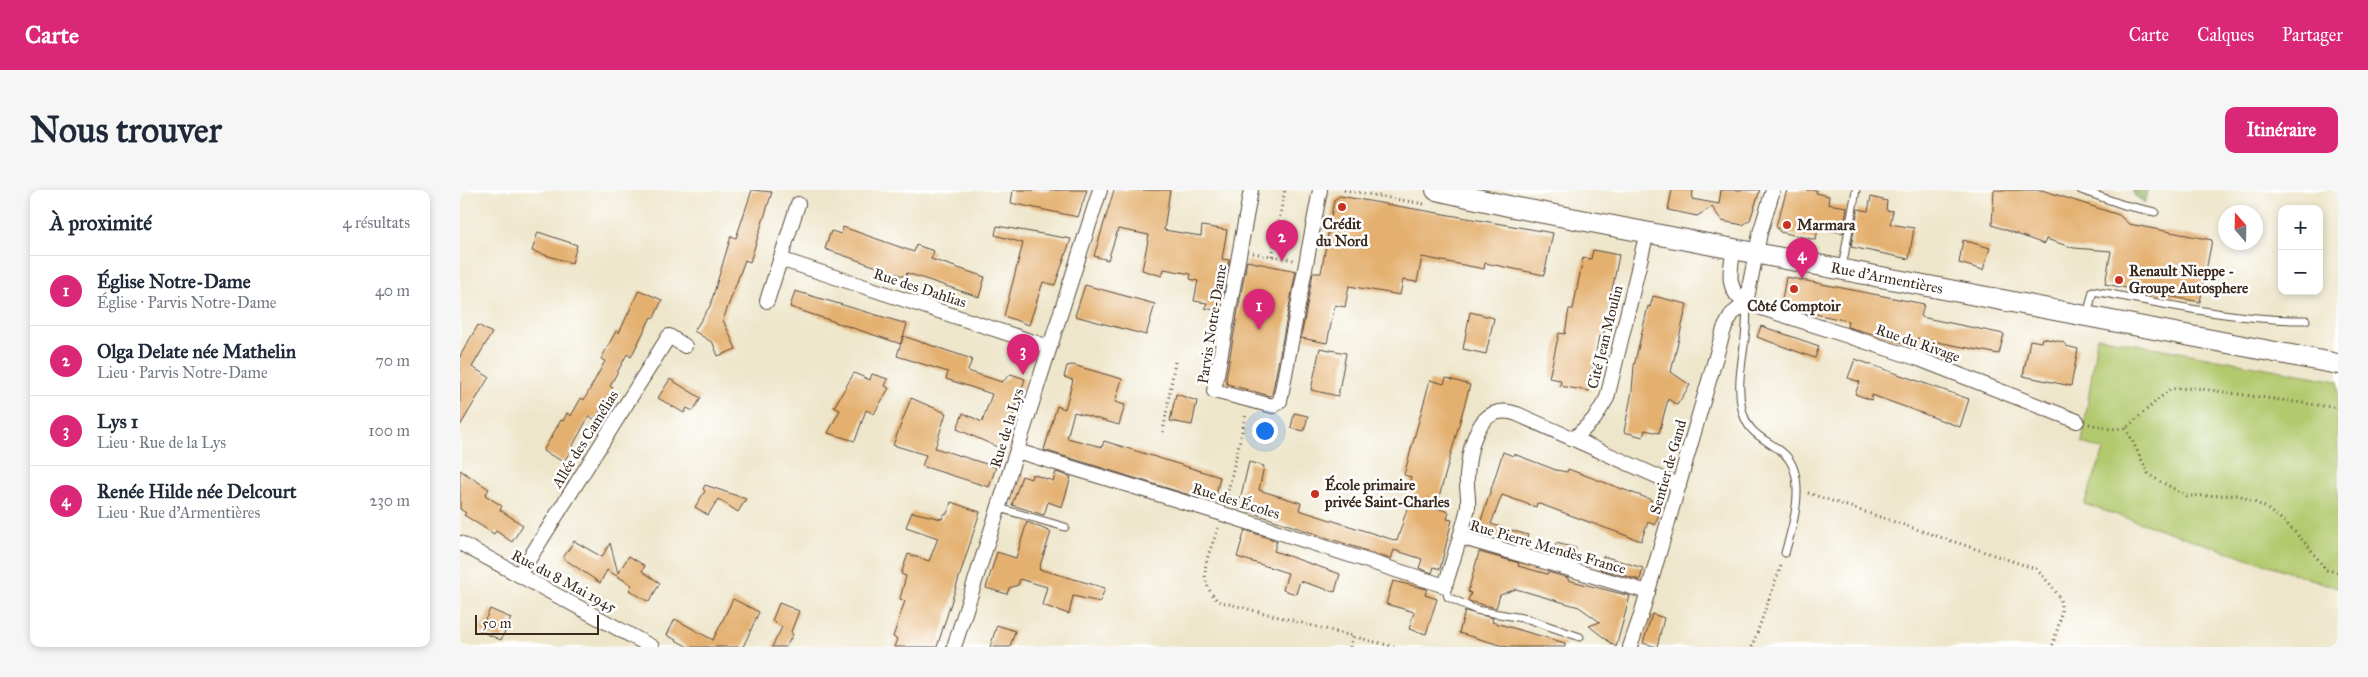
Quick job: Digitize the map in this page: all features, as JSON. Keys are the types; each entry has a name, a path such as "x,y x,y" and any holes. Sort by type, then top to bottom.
{"main road":[{"name":"Rue d'Armentières","path":"1431,197 1757,252 2338,364"}],"street":[{"name":"Rue de la Lys","path":"954,647 1100,190"},
{"name":"Parvis Notre-Dame","path":"1251,190 1214,391 1273,406 1280,401 1320,190"},
{"path":"1734,248 1730,274 1731,285 1735,294 1746,303 1773,190"},
{"path":"767,301 798,204"},
{"name":"Cité Jean Moulin","path":"1574,439 1595,418 1607,398 1647,232"},
{"name":"Rue des Dahlias","path":"780,259 1049,347"},
{"name":"Rue du Rivage","path":"1746,303 1919,359 2077,421"},
{"name":"Sentier de Gand","path":"1630,647 1648,592 1724,329 1732,314 1746,303"},
{"name":"Allée des Camélias","path":"519,575 669,336 686,346"},
{"path":"1460,537 1468,508 1468,472 1477,430 1485,418 1500,411 1511,412 1679,486"},
{"name":"Rue des Écoles","path":"1017,451 1223,514 1445,586"},
{"name":"Rue Pierre Mendès France","path":"1445,586 1460,537 1648,592"},
{"name":"Rue du 8 Mai 1945","path":"460,543 652,647"}],"lane":[{"path":"1842,269 1856,190"},
{"path":"2081,190 2124,205 2155,212"},
{"path":"2087,316 2093,291 2200,310 2287,321 2306,320"},
{"path":"1746,303 1748,323 1740,382 1744,417 1752,432 1784,453 1789,459 1797,490 1795,516 1785,553"},
{"path":"999,508 1065,527"},
{"path":"1445,586 1448,597 1476,610 1528,619 1580,638"}],"path":[{"path":"1272,256 1285,190"},
{"path":"1344,190 1431,197"},
{"path":"1240,251 1306,262"},
{"path":"1163,432 1175,362"},
{"path":"2077,421 2110,429 2126,428 2170,389 2195,388 2338,408"},
{"path":"1249,401 1223,514 1204,570 1204,582 1208,592 1218,601 1394,647"},
{"path":"2126,428 2149,475 2187,496 2239,495 2263,506 2285,522 2309,547 2326,570 2338,572"},
{"path":"1797,490 2036,569 2057,590 2063,612 2052,647"},
{"path":"1752,647 1785,553"},
{"path":"1350,647 1353,636"}],"green space":[{"path":"2132,190 2147,190 2145,203 2135,196"},
{"path":"2097,337 2338,381 2338,588 2084,504 2104,450 2082,443"}],"building":[{"path":"752,190 772,192 750,262 745,260 723,320 736,349 718,356 713,343 694,331 710,306 731,236 736,238"},
{"path":"1013,190 1087,190 1078,217 1011,203"},
{"path":"1114,190 1170,190 1164,230 1201,236 1202,226 1227,230 1222,259 1229,260 1220,311 1205,308 1207,303 1194,301 1198,281 1190,279 1191,274 1164,269 1162,276 1142,270 1149,235 1118,229 1108,260 1094,256"},
{"path":"1672,190 1693,190 1692,199 1719,204 1721,190 1760,190 1750,220 1743,225 1722,221 1712,207 1697,216 1668,210"},
{"path":"1787,190 1817,190 1816,193 1829,196 1828,204 1847,207 1843,233 1818,228 1816,240 1780,232 1776,226"},
{"path":"1994,190 2042,190 2119,215 2129,224 2212,240 2200,302 2105,284 2111,251 2074,248 2046,239 2044,244 1992,225"},
{"path":"1340,196 1553,233 1544,275 1485,263 1484,269 1422,257 1417,282 1403,280 1400,295 1349,286 1345,307 1335,305 1327,343 1301,338 1313,273 1321,273 1334,200"},
{"path":"1871,197 1887,201 1886,210 1893,211 1890,224 1914,228 1909,259 1851,247 1858,209 1868,211"},
{"path":"997,226 1071,239 1055,285 1043,282 1029,325 1004,316 1023,243 995,235"},
{"path":"843,227 914,252 916,245 934,251 931,259 985,277 979,297 907,273 906,277 825,249 831,231 841,234"},
{"path":"538,232 577,245 572,263 532,251"},
{"path":"1963,240 1990,248 1983,270 1959,263"},
{"path":"1593,250 1619,255 1603,337 1599,336 1589,391 1560,386 1561,380 1549,378 1559,333 1565,334 1569,309 1573,309 1583,258 1591,259"},
{"path":"1247,261 1296,271 1272,395 1270,396 1227,384 1226,378"},
{"path":"1786,277 1924,304 1921,317 2004,334 1999,354 1917,338 1915,346 1847,327 1848,321 1815,314 1814,316 1781,305"},
{"path":"1085,285 1155,304 1146,335 1075,316"},
{"path":"639,290 662,300 654,318 651,317 631,357 627,354 610,386 613,388 595,420 589,416 564,462 543,451 561,420 563,421 567,413 571,416 581,398 584,400 605,361 601,359 616,331 619,333"},
{"path":"795,291 907,324 901,344 790,307"},
{"path":"1653,296 1687,304 1671,372 1690,385 1677,405 1668,399 1659,433 1645,430 1643,437 1624,432 1632,391 1634,366 1648,306 1650,307"},
{"path":"1470,312 1494,318 1486,354 1463,349"},
{"path":"478,325 492,333 472,367 489,377 460,426 460,356"},
{"path":"1761,326 1819,346 1815,358 1757,337"},
{"path":"903,336 972,359 968,371 1002,382 1011,374 1025,379 1002,449 957,429 963,413 982,422 992,394 946,379 948,372 897,356"},
{"path":"2042,338 2063,342 2066,346 2078,349 2071,386 2023,376 2030,340 2041,342"},
{"path":"1320,348 1346,353 1338,396 1311,390"},
{"path":"1855,359 1969,399 1960,427 1872,395 1871,400 1855,394 1860,382 1848,378"},
{"path":"1073,365 1122,379 1115,402 1125,405 1119,425 1074,412 1067,438 1102,447 1104,441 1220,477 1215,500 1212,502 1044,450 1057,406 1065,409 1073,380 1064,377 1067,366"},
{"path":"854,373 870,380 872,374 888,379 885,386 889,388 874,414 866,410 855,441 828,433 840,410 834,407"},
{"path":"1446,378 1470,385 1436,508 1449,512 1447,519 1452,520 1440,569 1434,567 1432,573 1419,568 1422,559 1394,550 1391,559 1238,508 1249,462 1264,466 1259,490 1301,503 1299,510 1397,541 1414,486 1409,484 1411,477 1404,475 1430,380 1444,384"},
{"path":"670,379 701,398 693,411 687,408 684,413 658,398"},
{"path":"1176,394 1197,401 1192,425 1170,421"},
{"path":"911,398 946,413 935,448 996,467 989,487 922,466 926,455 893,445"},
{"path":"1294,413 1308,416 1304,431 1291,428"},
{"path":"1503,452 1513,456 1514,454 1556,470 1567,472 1568,469 1652,500 1651,502 1662,506 1655,525 1648,522 1641,541 1537,503 1536,507 1502,495 1491,524 1528,535 1524,547 1477,533"},
{"path":"460,470 489,489 485,495 502,506 500,510 523,525 512,542 496,531 494,534 464,515 466,513 460,509"},
{"path":"1056,472 1071,477 1062,507 1048,502 1044,515 1012,505 1022,476 1031,479 1032,474 1053,481"},
{"path":"705,485 746,499 738,512 718,499 708,515 695,507 705,491 703,489"},
{"path":"951,502 980,512 937,647 894,647 897,639 893,637 905,601 900,599 906,576 901,574 908,554 929,561 938,538 906,527 912,512 942,519 944,514 947,514"},
{"path":"1027,522 1051,532 1039,569 1105,588 1100,602 1073,596 1069,614 1042,605 1047,587 1020,579 1018,585 1009,588 1007,594 986,588 997,552 1016,558"},
{"path":"1245,530 1277,541 1274,551 1340,574 1335,592 1300,581 1296,594 1283,590 1288,573 1237,557"},
{"path":"574,541 602,557 610,543 618,573 629,556 645,566 642,571 660,583 649,602 629,590 632,585 607,570 600,583 563,558"},
{"path":"1556,543 1576,548 1573,561 1553,555"},
{"path":"1479,552 1519,563 1518,566 1547,574 1548,572 1568,578 1568,580 1630,596 1616,647 1589,626 1600,622 1579,607 1516,589 1500,595 1496,608 1468,601 1471,593 1468,592"},
{"path":"1603,556 1643,568 1640,580 1600,569"},
{"path":"1393,581 1427,589 1425,595 1437,599 1426,634 1409,629 1414,612 1386,604"},
{"path":"733,599 759,612 743,647 688,647 667,635 675,619 713,640"},
{"path":"779,603 799,611 791,632 793,634 786,647 772,647 782,627 772,621"},
{"path":"490,609 511,618 501,640 480,631"},
{"path":"1465,611 1493,618 1492,622 1565,643 1565,647 1507,647 1459,633"},
{"path":"1652,614 1664,618 1657,647 1643,643"},
{"path":"997,625 1015,631 1010,647 990,647"}],"place":[{"name":"Crédit du Nord","path":"1342,207"},
{"name":"Marmara","path":"1787,225"},
{"name":"Olga Delate née Mathelin","path":"1282,261"},
{"name":"Renée Hilde née Delcourt","path":"1802,279"},
{"name":"Renault Nieppe - Groupe Autosphere","path":"2119,280"},
{"name":"Côté Comptoir","path":"1794,289"},
{"name":"Église Notre-Dame","path":"1259,330"},
{"name":"Lys 1","path":"1023,375"},
{"name":"École primaire privée Saint-Charles","path":"1315,494"}]}
